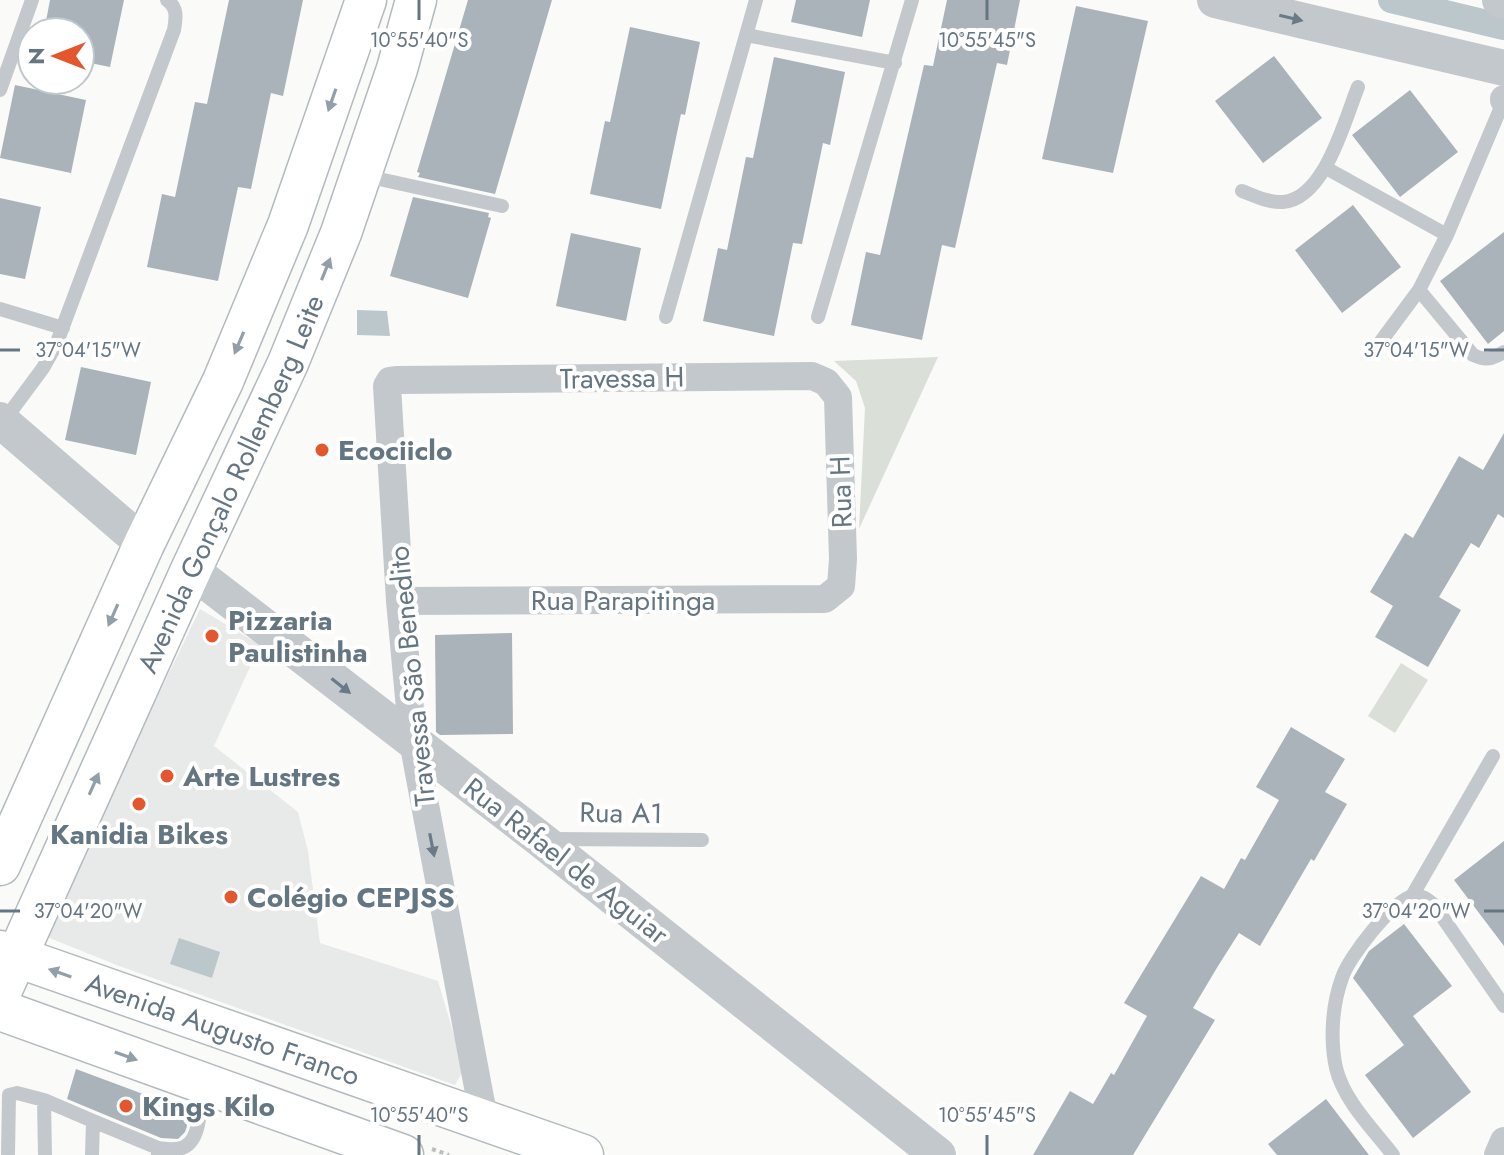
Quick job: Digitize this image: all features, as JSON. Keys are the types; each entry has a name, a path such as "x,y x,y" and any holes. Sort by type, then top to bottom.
{"main road":[{"name":"Avenida Gonçalo Rollemberg Leite","path":"0,865 144,544 223,381 288,225 366,0"},
{"path":"372,0 360,63 362,79 376,84 397,69"},
{"name":"Avenida Gonçalo Rollemberg Leite","path":"0,994 8,954 288,363 341,233 397,69 416,0"},
{"name":"Avenida Augusto Franco","path":"8,954 583,1155"},
{"name":"Avenida Augusto Franco","path":"0,1010 403,1155"}],"street":[{"path":"1215,0 1504,68"},
{"name":"Travessa H","path":"398,380 812,376 826,382 838,397"},
{"name":"Travessa São Benedito","path":"398,380 390,381 387,386 400,601 413,741 484,1119"},
{"name":"Rua H","path":"838,397 843,559 841,586"},
{"path":"2,421 144,544"},
{"name":"Rua Rafael de Aguiar","path":"191,570 540,839 938,1155"},
{"name":"Rua Parapitinga","path":"400,601 825,599 841,586"},
{"path":"1498,1155 1504,1142"}],"lane":[{"path":"0,90 32,0"},
{"path":"2,421 43,368 63,328 174,30 176,14 167,0"},
{"path":"666,317 756,0"},
{"path":"818,317 912,0"},
{"path":"746,35 895,63"},
{"path":"1242,191 1267,200 1286,202 1304,194 1326,168 1358,87"},
{"path":"1376,348 1419,290 1447,235 1504,100"},
{"path":"1326,168 1447,235"},
{"path":"361,175 502,206"},
{"path":"1419,290 1473,355 1492,359 1504,352"},
{"path":"0,309 63,328"},
{"path":"1393,1155 1340,1081 1333,1041 1336,1001 1348,962 1394,907 1412,896 1493,756"},
{"name":"Rua A1","path":"540,839 702,840"},
{"path":"1412,896 1421,896 1434,905 1504,1006"},
{"path":"8,1155 9,1095 17,1093 44,1100 158,1152 188,1146 193,1140 202,1083"},
{"path":"44,1100 45,1155"},
{"path":"92,1155 93,1121"}],"shaded area":[{"path":"357,310 387,311 390,336 357,335"},
{"path":"938,357 859,529 865,408 856,381 834,361"},
{"name":"Colégio CEPJSS","path":"200,609 260,645 214,746 298,812 308,851 320,943 438,981 464,1069 455,1085 119,966 42,935"},
{"path":"1401,663 1428,680 1395,733 1368,716"},
{"path":"179,938 220,952 212,978 170,964"}],"building":[{"path":"50,0 124,0 110,67 96,64 96,16 47,16"},
{"path":"229,0 303,0 283,96 271,93 251,189 238,187 218,281 147,267 162,194 175,197 195,102 207,104"},
{"path":"468,0 552,0 495,194 418,177 420,173 417,172"},
{"path":"796,0 870,0 862,37 791,22"},
{"path":"947,0 1020,0 1007,65 997,63 955,248 942,245 922,340 851,325 866,252 880,255 924,65 933,66"},
{"path":"1076,6 1148,21 1113,173 1042,159"},
{"path":"630,27 700,42 661,209 590,194 605,121 610,122"},
{"path":"1274,56 1322,118 1263,163 1215,101"},
{"path":"774,57 845,72 830,145 823,143 802,244 793,243 774,336 703,321 718,248 727,250 746,157 753,158"},
{"path":"15,85 16,96 67,96 86,100 71,173 0,158"},
{"path":"1410,90 1458,152 1400,197 1352,135"},
{"path":"413,197 489,213 488,217 491,218 468,298 390,276"},
{"path":"0,198 41,207 25,279 0,274"},
{"path":"1353,205 1401,267 1342,313 1295,250"},
{"path":"1504,232 1504,331 1488,344 1440,281"},
{"path":"571,233 641,248 626,321 556,306"},
{"path":"81,367 151,382 136,455 65,440"},
{"path":"1504,433 1504,518 1498,514 1479,548 1471,543 1439,597 1461,610 1428,667 1375,637 1393,606 1370,592 1405,533 1413,538 1459,456 1483,470"},
{"path":"512,633 513,734 440,735 436,732 435,635"},
{"path":"1291,727 1345,759 1325,792 1347,804 1314,861 1311,859 1260,946 1239,933 1218,966 1193,1008 1215,1020 1133,1155 1033,1155 1070,1091 1093,1104 1111,1073 1114,1075 1147,1016 1124,1003 1201,876 1224,889 1241,858 1245,860 1279,800 1256,787"},
{"path":"1504,841 1504,946 1454,880"},
{"path":"1404,924 1452,986 1413,1016 1471,1092 1413,1138 1365,1075 1404,1045 1353,978 1369,951"},
{"name":"Kings Kilo","path":"76,1069 186,1110 185,1132 178,1139 161,1138 67,1099"},
{"path":"1326,1099 1369,1155 1277,1155 1268,1144"}],"waterway":[{"path":"1391,0 1504,27"}],"place":[{"name":"Ecociiclo","path":"322,450"},
{"name":"Pizzaria Paulistinha","path":"212,636"},
{"name":"Arte Lustres","path":"167,776"},
{"name":"Kanidia Bikes","path":"139,804"},
{"name":"Colégio CEPJSS","path":"231,897"},
{"name":"Kings Kilo","path":"126,1106"}]}
